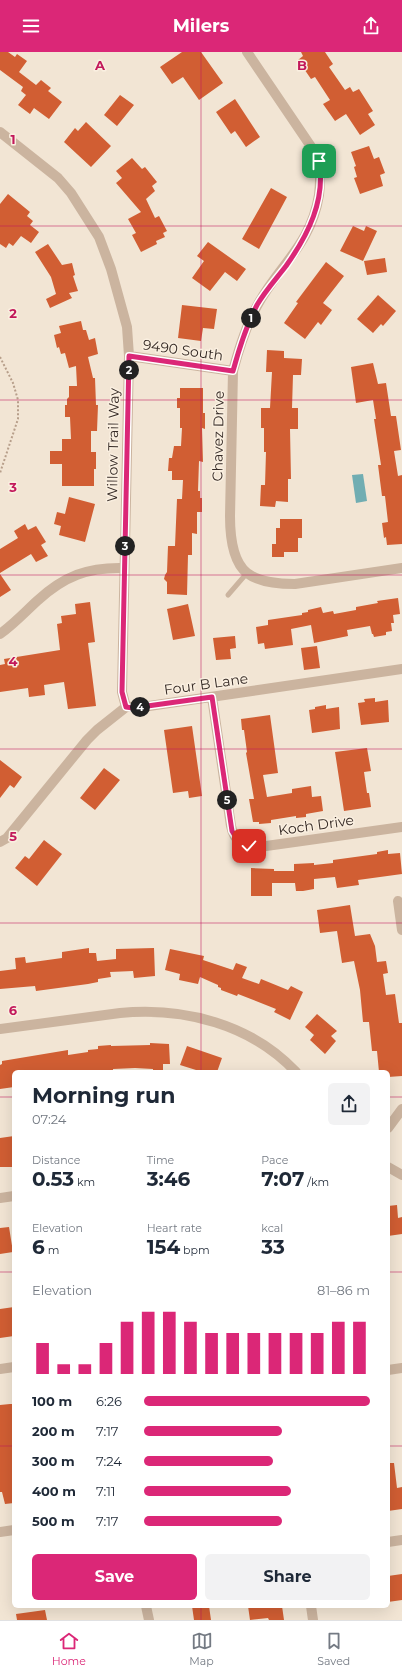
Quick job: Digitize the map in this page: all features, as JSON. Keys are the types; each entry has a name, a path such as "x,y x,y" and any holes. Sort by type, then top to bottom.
{"street":[{"name":"Chavez Drive","path":"246,52 312,148 319,161 321,182 312,223 302,242 258,305 242,338 233,371 230,531 233,548 239,562 247,573"},
{"name":"Willow Trail Way","path":"0,132 58,178 71,193 99,237 111,269 127,327 129,356 122,692 126,707"},
{"name":"9490 South","path":"129,356 233,371"},
{"path":"0,634 15,623 42,596 59,583 94,569 124,568"},
{"path":"247,573 271,582 295,584 402,568"},
{"name":"Four B Lane","path":"126,707 149,706 402,669"},
{"name":"Koch Drive","path":"212,697 231,826 234,835 239,842 249,846 259,847 402,827"},
{"path":"0,842 7,838 87,740 126,707"},
{"path":"398,901 402,930"},
{"path":"0,1029 138,1012 172,1012 206,1019 238,1031 268,1048 294,1070"},
{"path":"390,1125 402,1109"},
{"path":"390,1168 402,1175"},
{"path":"0,1198 12,1196"},
{"path":"0,1369 12,1367"},
{"path":"390,1370 402,1368"},
{"path":"0,1532 12,1530"},
{"path":"390,1542 402,1540"},
{"path":"146,1608 149,1620"},
{"path":"311,1608 313,1620"}],"lane":[{"path":"228,595 247,573"}],"path":[{"path":"0,357 13,383 18,400 18,419 0,473"}],"water":[{"path":"363,474 367,501 356,503 352,475"}],"building":[{"path":"0,52 8,52 15,57 17,54 27,61 19,72 36,85 41,80 51,88 48,91 62,102 49,119 34,108 30,114 18,105 26,95 21,91 23,87 0,70"},
{"path":"182,52 201,52 223,83 199,100 183,77 172,84 160,67"},
{"path":"301,52 325,52 333,64 329,67 345,90 350,87 353,92 359,89 373,111 368,114 375,125 360,135 346,114 335,121 323,104 330,100 315,77 311,79 298,60 303,56"},
{"path":"120,95 134,105 117,126 104,115"},
{"path":"235,99 260,137 246,147 235,131 231,134 216,112"},
{"path":"86,122 111,146 91,167 64,142 75,128 78,131"},
{"path":"369,146 374,159 379,157 385,173 380,175 383,186 360,194 354,178 357,177 354,167 356,166 351,152"},
{"path":"132,158 142,169 145,167 157,182 152,186 155,191 146,199 155,218 159,216 167,231 163,233 165,237 156,241 157,244 141,252 132,235 136,233 128,219 141,212 116,183 122,178 116,171"},
{"path":"271,188 287,197 259,249 242,239"},
{"path":"8,194 30,212 27,216 33,221 30,225 39,232 31,243 21,236 13,246 9,243 6,248 0,244 0,204"},
{"path":"353,226 364,231 366,226 377,231 363,261 340,251"},
{"path":"208,242 246,269 237,281 225,272 210,291 192,278 204,261 197,256"},
{"path":"48,244 62,265 72,263 75,275 73,276 78,291 69,293 72,298 50,308 46,299 56,294 51,277 35,252"},
{"path":"385,258 387,272 367,275 364,261"},
{"path":"326,262 344,276 323,303 332,310 321,325 318,322 305,339 284,323 298,303 296,302"},
{"path":"378,295 396,311 383,326 381,324 373,333 357,319"},
{"path":"182,305 217,309 214,329 203,328 201,341 178,338"},
{"path":"81,321 83,330 86,330 89,340 95,338 98,354 88,357 93,378 95,378 96,405 98,405 97,431 91,431 91,452 96,452 96,469 94,469 94,486 62,486 62,464 50,464 50,451 62,451 62,439 71,439 70,417 65,417 65,405 67,405 67,399 69,397 69,386 77,386 76,366 69,368 65,353 61,354 59,347 57,348 54,335 61,333 59,326"},
{"path":"267,350 284,351 284,358 302,359 301,375 293,375 292,408 298,408 298,429 290,429 291,479 288,479 288,502 276,501 275,507 260,506 261,485 265,485 266,452 264,452 264,428 261,428 261,408 270,408 272,372 266,372"},
{"path":"373,363 378,384 386,383 391,416 396,416 401,450 394,451 398,476 402,475 402,544 387,545 386,537 384,538 382,523 388,522 385,496 382,496 378,465 381,465 374,419 376,419 373,400 356,403 351,367"},
{"path":"180,388 203,388 203,413 205,413 205,429 202,428 203,462 199,461 198,491 200,491 200,498 202,498 202,512 197,512 197,534 192,533 192,555 188,555 187,595 167,594 167,582 164,579 167,572 168,546 175,546 177,499 182,499 183,480 172,480 172,471 168,471 169,458 172,458 174,446 181,446 182,428 180,428 180,408 177,408 177,398 180,398"},
{"path":"69,497 95,504 85,542 59,535 61,526 54,524 57,512 65,514"},
{"path":"280,519 302,519 302,538 298,538 298,552 284,552 284,557 272,557 272,544 276,544 276,528 280,528"},
{"path":"25,524 28,530 36,526 46,542 41,545 48,556 36,562 31,554 0,573 0,549 18,538 14,531"},
{"path":"0,574 11,590 0,597"},
{"path":"398,598 400,614 393,615 394,623 391,623 392,631 386,632 386,635 374,637 370,626 347,630 348,636 314,643 311,625 291,629 293,645 265,649 264,643 258,644 256,627 268,625 268,620 302,615 302,613 308,612 308,610 321,607 323,613 333,611 334,614 356,610 356,607 378,603 377,601"},
{"path":"90,602 95,642 88,643 96,706 68,709 64,682 44,685 45,695 29,697 28,688 0,692 0,665 5,664 4,659 60,650 57,624 62,623 61,616 76,614 75,604"},
{"path":"188,604 195,636 173,640 167,609"},
{"path":"235,636 236,648 230,649 231,659 216,660 213,638"},
{"path":"317,646 320,668 304,670 301,648"},
{"path":"375,698 375,702 388,700 389,722 361,725 358,703 365,702 364,699"},
{"path":"326,705 326,709 339,707 340,729 312,733 309,710"},
{"path":"270,715 278,773 263,775 267,797 292,793 292,789 311,786 312,797 321,796 323,811 306,814 306,817 296,818 296,816 271,820 271,823 259,824 259,822 253,822 249,799 254,799 241,719"},
{"path":"192,726 202,796 189,798 188,791 173,793 164,730"},
{"path":"367,748 371,771 364,772 371,807 344,811 335,752"},
{"path":"0,760 22,777 14,788 10,785 0,798"},
{"path":"104,768 120,780 95,810 80,798"},
{"path":"44,840 62,854 37,886 15,868 25,856 29,859"},
{"path":"388,850 388,854 400,853 402,874 358,880 359,885 337,888 335,877 314,879 314,889 303,891 296,891 295,883 272,883 272,896 251,896 251,868 274,869 274,871 294,871 294,864 314,863 314,865 333,863 333,860 377,854 377,852"},
{"path":"350,905 355,936 370,934 375,946 377,962 386,961 388,973 383,974 386,995 395,994 399,1023 402,1023 402,1076 390,1077 390,1070 379,1070 377,1051 372,1051 369,1022 363,1022 360,990 354,961 342,963 337,931 320,933 317,910"},
{"path":"89,948 89,953 96,953 97,961 116,959 116,949 154,948 155,976 134,978 133,971 110,972 111,977 98,979 98,982 88,984 36,991 35,986 0,989 0,971 16,969 15,958 25,957 26,963 62,958 62,952"},
{"path":"170,949 204,956 203,960 233,970 236,963 247,967 242,978 259,984 261,979 288,990 291,986 303,992 290,1020 274,1012 276,1009 238,994 237,996 221,990 218,985 200,977 198,984 179,980 180,974 165,970"},
{"path":"317,1014 337,1031 331,1036 336,1041 325,1054 310,1040 314,1035 305,1027"},
{"path":"150,1043 169,1044 170,1064 163,1064 163,1070 135,1068 113,1070 12,1070 12,1087 0,1089 0,1065 2,1064 2,1061 68,1050 68,1055 88,1052 88,1050 98,1049 98,1046 150,1045"},
{"path":"187,1046 222,1058 218,1070 196,1070 180,1065"},
{"path":"12,1136 12,1167 0,1167 0,1138"},
{"path":"397,1205 398,1218 402,1217 402,1234 390,1236 390,1206"},
{"path":"9,1227 12,1252 0,1254 0,1228"},
{"path":"12,1307 12,1336 0,1338 0,1309"},
{"path":"12,1404 12,1503 5,1504 2,1492 0,1492 0,1405"},
{"path":"390,1463 394,1463 397,1488 402,1487 402,1509 390,1511"},
{"path":"402,1574 402,1600 390,1602 390,1576"},
{"path":"192,1608 209,1608 211,1620 194,1620"},
{"path":"248,1608 282,1608 284,1620 269,1620 268,1618 250,1620"},
{"path":"45,1610 47,1620 17,1620 16,1614"}],"route":[{"path":"249,846 239,842 232,831 212,697 133,708 126,707 124,701 122,692 129,356 233,371 242,338 258,305 302,242 312,223 318,202 321,182 319,161"}]}
